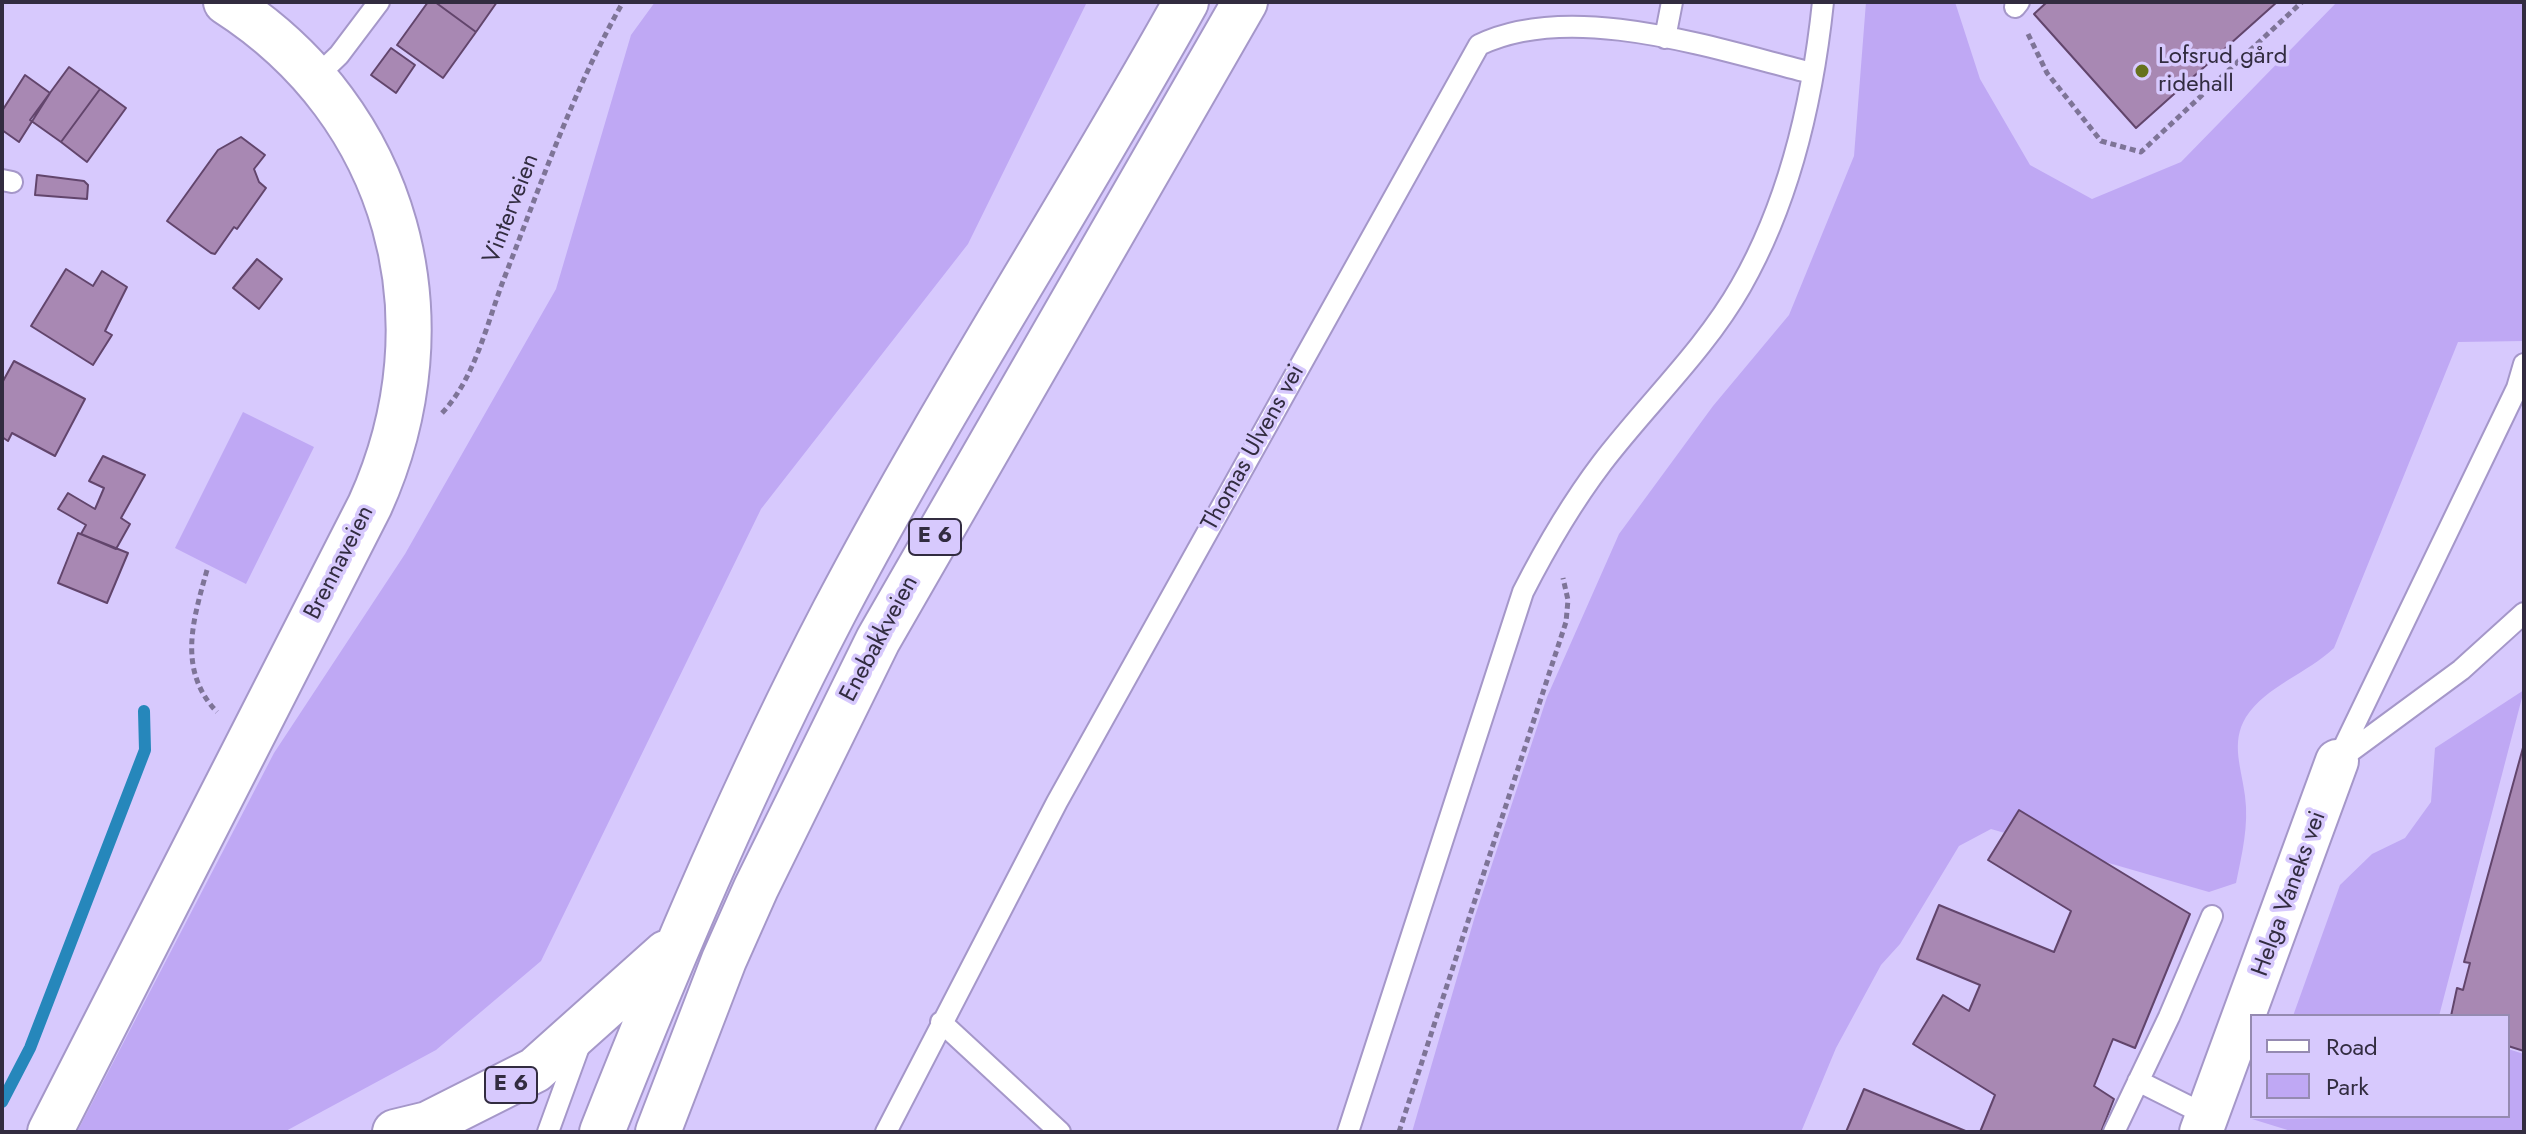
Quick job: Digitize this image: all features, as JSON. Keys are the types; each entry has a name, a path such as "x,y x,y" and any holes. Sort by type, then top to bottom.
{"main road":[{"name":"Brennaveien","path":"50,1132 370,505 384,473 400,417 410,322 396,228 371,161 336,105 314,79 269,33 226,2"},
{"name":"E 6","path":"602,1132 676,944 743,793 836,610 1186,2"},
{"name":"Enebakkveien","path":"658,1132 724,960 756,888 878,640 1245,2"},
{"path":"585,1029 676,944"},
{"name":"E 6","path":"428,1129 521,1080 585,1029"}],"street":[{"name":"Helga Vaneks vei","path":"2204,1124 2337,761"}],"lane":[{"path":"314,79 339,55 379,2"},
{"path":"1665,38 1672,2"},
{"path":"1348,1132 1506,637 1543,552 1604,461 1741,287 1776,207 1806,107 1823,2"},
{"name":"Thomas Ulvens vei","path":"886,1132 1065,788 1479,45 1520,28 1588,25 1665,38 1812,73"},
{"path":"2337,761 2517,388 2524,364"},
{"path":"2337,761 2461,670 2524,613"},
{"path":"2114,1132 2212,916"},
{"path":"941,1022 1060,1132"},
{"name":"E 6","path":"548,1132 585,1029"},
{"name":"Helga Vaneks vei","path":"2138,1081 2204,1124"}],"path":[{"name":"Vinterveien","path":"438,417 465,378 484,336 560,135 623,2"},
{"path":"2017,4 2047,73 2101,141 2141,152 2302,2"},
{"path":"1399,1132 1566,622 1566,583 1553,561 1543,552"},
{"path":"207,570 189,634 189,655 203,693 218,714"}],"green space":[{"path":"655,2 1087,2 968,244 761,509 541,961 436,1050 284,1132 77,1132 274,753 405,554 556,289 631,35"},
{"path":"1866,2 1955,2 1980,79 2030,165 2092,199 2181,162 2337,2 2524,2 2524,341 2458,342 2334,648 2276,688 2246,717 2238,746 2246,818 2236,883 2209,892 1991,829 1959,846 1900,944 1881,965 1836,1048 1801,1132 1412,1132 1475,916 1547,697 1619,534 1713,406 1789,315 1854,156"},
{"path":"243,412 314,447 246,584 175,548"},
{"path":"2524,690 2440,1014 2294,1014 2340,885 2372,854 2405,838 2431,802 2435,748"},
{"path":"2510,1050 2524,1054 2524,1132 2294,1132 2252,1119 2510,1118"}],"building":[{"path":"428,2 435,2 476,32 443,78 397,45"},
{"path":"435,2 497,2 476,32"},
{"name":"Lofsrud gård ridehall","path":"2047,2 2277,2 2136,128 2034,14"},
{"path":"391,48 415,65 396,93 371,75"},
{"path":"69,67 100,89 61,142 30,120"},
{"path":"25,75 50,93 19,142 2,130 2,111"},
{"path":"100,89 126,108 87,162 61,142"},
{"path":"241,137 265,155 254,169 259,182 266,188 215,254 167,221 218,150"},
{"path":"37,175 84,181 88,185 87,199 35,195"},
{"path":"257,259 282,279 259,309 233,288"},
{"path":"66,269 93,286 102,271 127,287 105,331 112,335 93,365 31,326"},
{"path":"14,361 85,399 55,456 12,433 8,441 2,437 2,383"},
{"path":"103,456 145,475 121,518 130,524 116,549 81,534 86,525 58,509 68,493 95,509 104,488 89,481"},
{"path":"78,533 128,553 107,603 58,583"},
{"path":"2524,744 2524,1051 2510,1047 2510,1014 2451,1014 2457,988 2463,990 2470,963 2464,962"},
{"path":"2019,810 2190,914 2135,1048 2113,1039 2094,1086 2114,1099 2101,1132 1980,1132 1995,1095 1913,1044 1943,995 1969,1011 1980,985 1917,959 1939,905 2054,952 2071,911 1988,860"},
{"path":"1864,1089 1968,1132 1846,1132"}],"waterway":[{"path":"2,1102 30,1048 145,750 144,711"}],"place":[{"name":"Lofsrud gård ridehall","path":"2142,71"}]}
